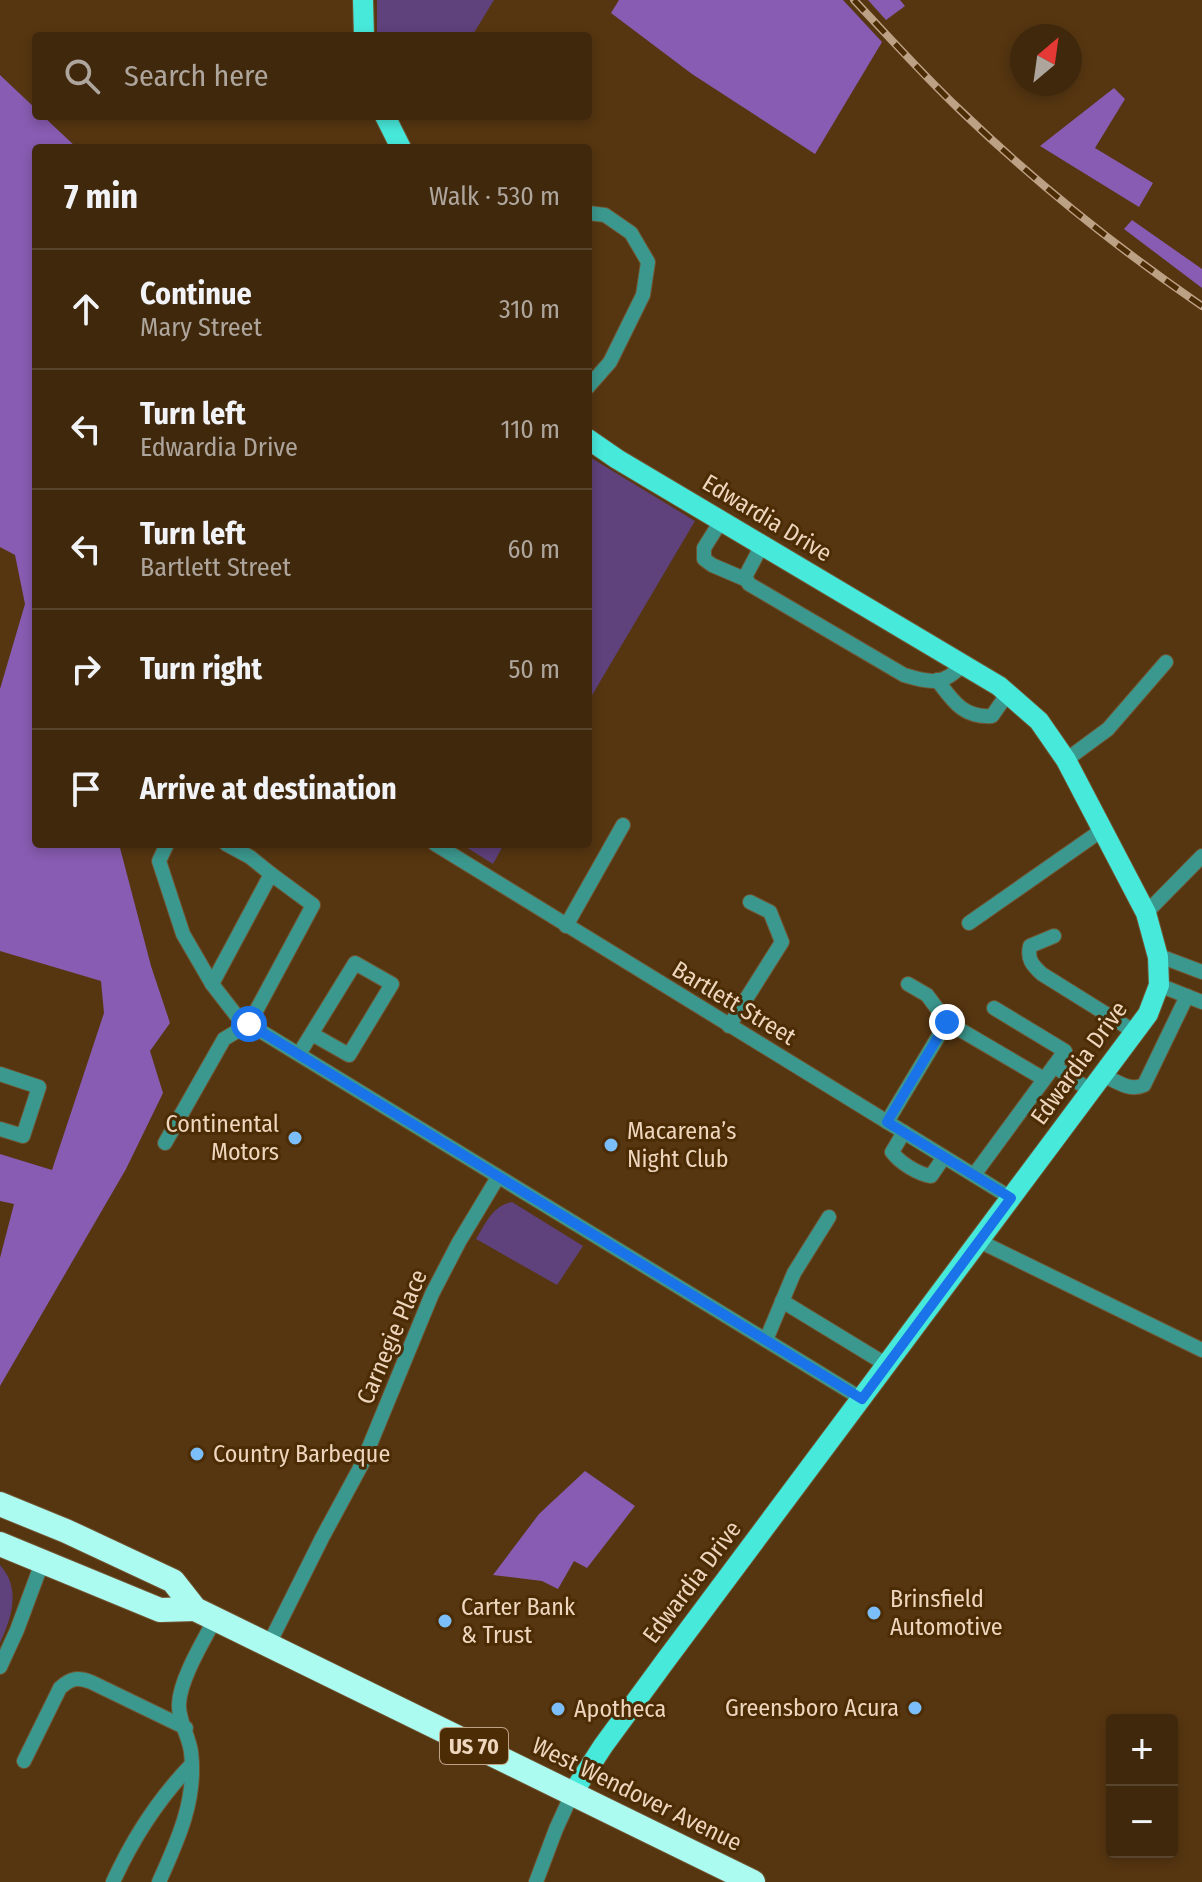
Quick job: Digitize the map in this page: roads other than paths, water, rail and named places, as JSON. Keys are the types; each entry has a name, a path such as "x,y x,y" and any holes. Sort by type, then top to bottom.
{"highway":[{"name":"West Wendover Avenue","path":"0,1504 173,1581 205,1614 753,1882"},
{"name":"West Wendover Avenue","path":"0,1544 160,1610 205,1614"}],"main road":[{"path":"363,0 364,32"},
{"path":"387,120 399,144"},
{"name":"Edwardia Drive","path":"572,1794 603,1746 1135,1032 1148,1014 1159,985 1157,955 1146,913 1066,760 1039,721 1008,693 963,664 592,442"}],"street":[{"path":"592,213 605,215 631,233 648,262 643,295 610,362 592,382"},
{"path":"721,521 704,548 704,559 712,565 747,580 904,675 927,682 951,678 963,664"},
{"path":"747,580 749,568 762,545"},
{"path":"1066,760 1108,729 1166,662"},
{"path":"937,680 957,705 976,717 992,716 1008,693"},
{"path":"566,926 623,825"},
{"path":"969,923 1102,830"},
{"path":"165,848 159,861 183,934 212,984 236,1015 862,1399"},
{"path":"165,1143 224,1039 249,1024 313,905 233,848"},
{"name":"Bartlett Street","path":"441,848 1011,1198"},
{"path":"1146,913 1202,856"},
{"path":"212,984 271,874"},
{"path":"729,1026 782,942 770,912 750,902"},
{"path":"1054,936 1030,946 1028,954 1031,964 1135,1032"},
{"path":"1157,955 1202,972"},
{"path":"299,1054 355,963 392,984 349,1055 312,1034"},
{"path":"908,984 927,995 947,1022 1044,1079"},
{"path":"1159,985 1202,1002"},
{"path":"1054,1066 1097,1083 1137,1088 1144,1085 1187,996"},
{"path":"974,1175 1065,1051 994,1008"},
{"path":"887,1122 947,1022"},
{"path":"0,1074 39,1087 23,1136 0,1129"},
{"path":"904,1132 892,1152 923,1175 931,1176 944,1157"},
{"name":"Carnegie Place","path":"268,1646 362,1464 432,1294 498,1177"},
{"path":"766,1340 794,1273 829,1217"},
{"path":"979,1241 1202,1350"},
{"path":"782,1301 887,1365"},
{"path":"0,1667 43,1560"},
{"path":"159,1882 190,1802 192,1764 186,1728 180,1714 181,1694 205,1614"},
{"path":"24,1761 60,1688 70,1680 79,1678 186,1728"},
{"path":"113,1882 128,1850 165,1791 192,1764"},
{"path":"536,1882 572,1794"}],"railway":[{"path":"854,0 946,97 1017,163 1138,261 1202,306"}],"place":[{"name":"Continental Motors","path":"295,1138"},
{"name":"Macarena’s Night Club","path":"611,1145"},
{"name":"Country Barbeque","path":"197,1454"},
{"name":"Brinsfield Automotive","path":"874,1613"},
{"name":"Carter Bank & Trust","path":"445,1621"},
{"name":"Greensboro Acura","path":"915,1708"},
{"name":"Apotheca","path":"558,1709"}]}
